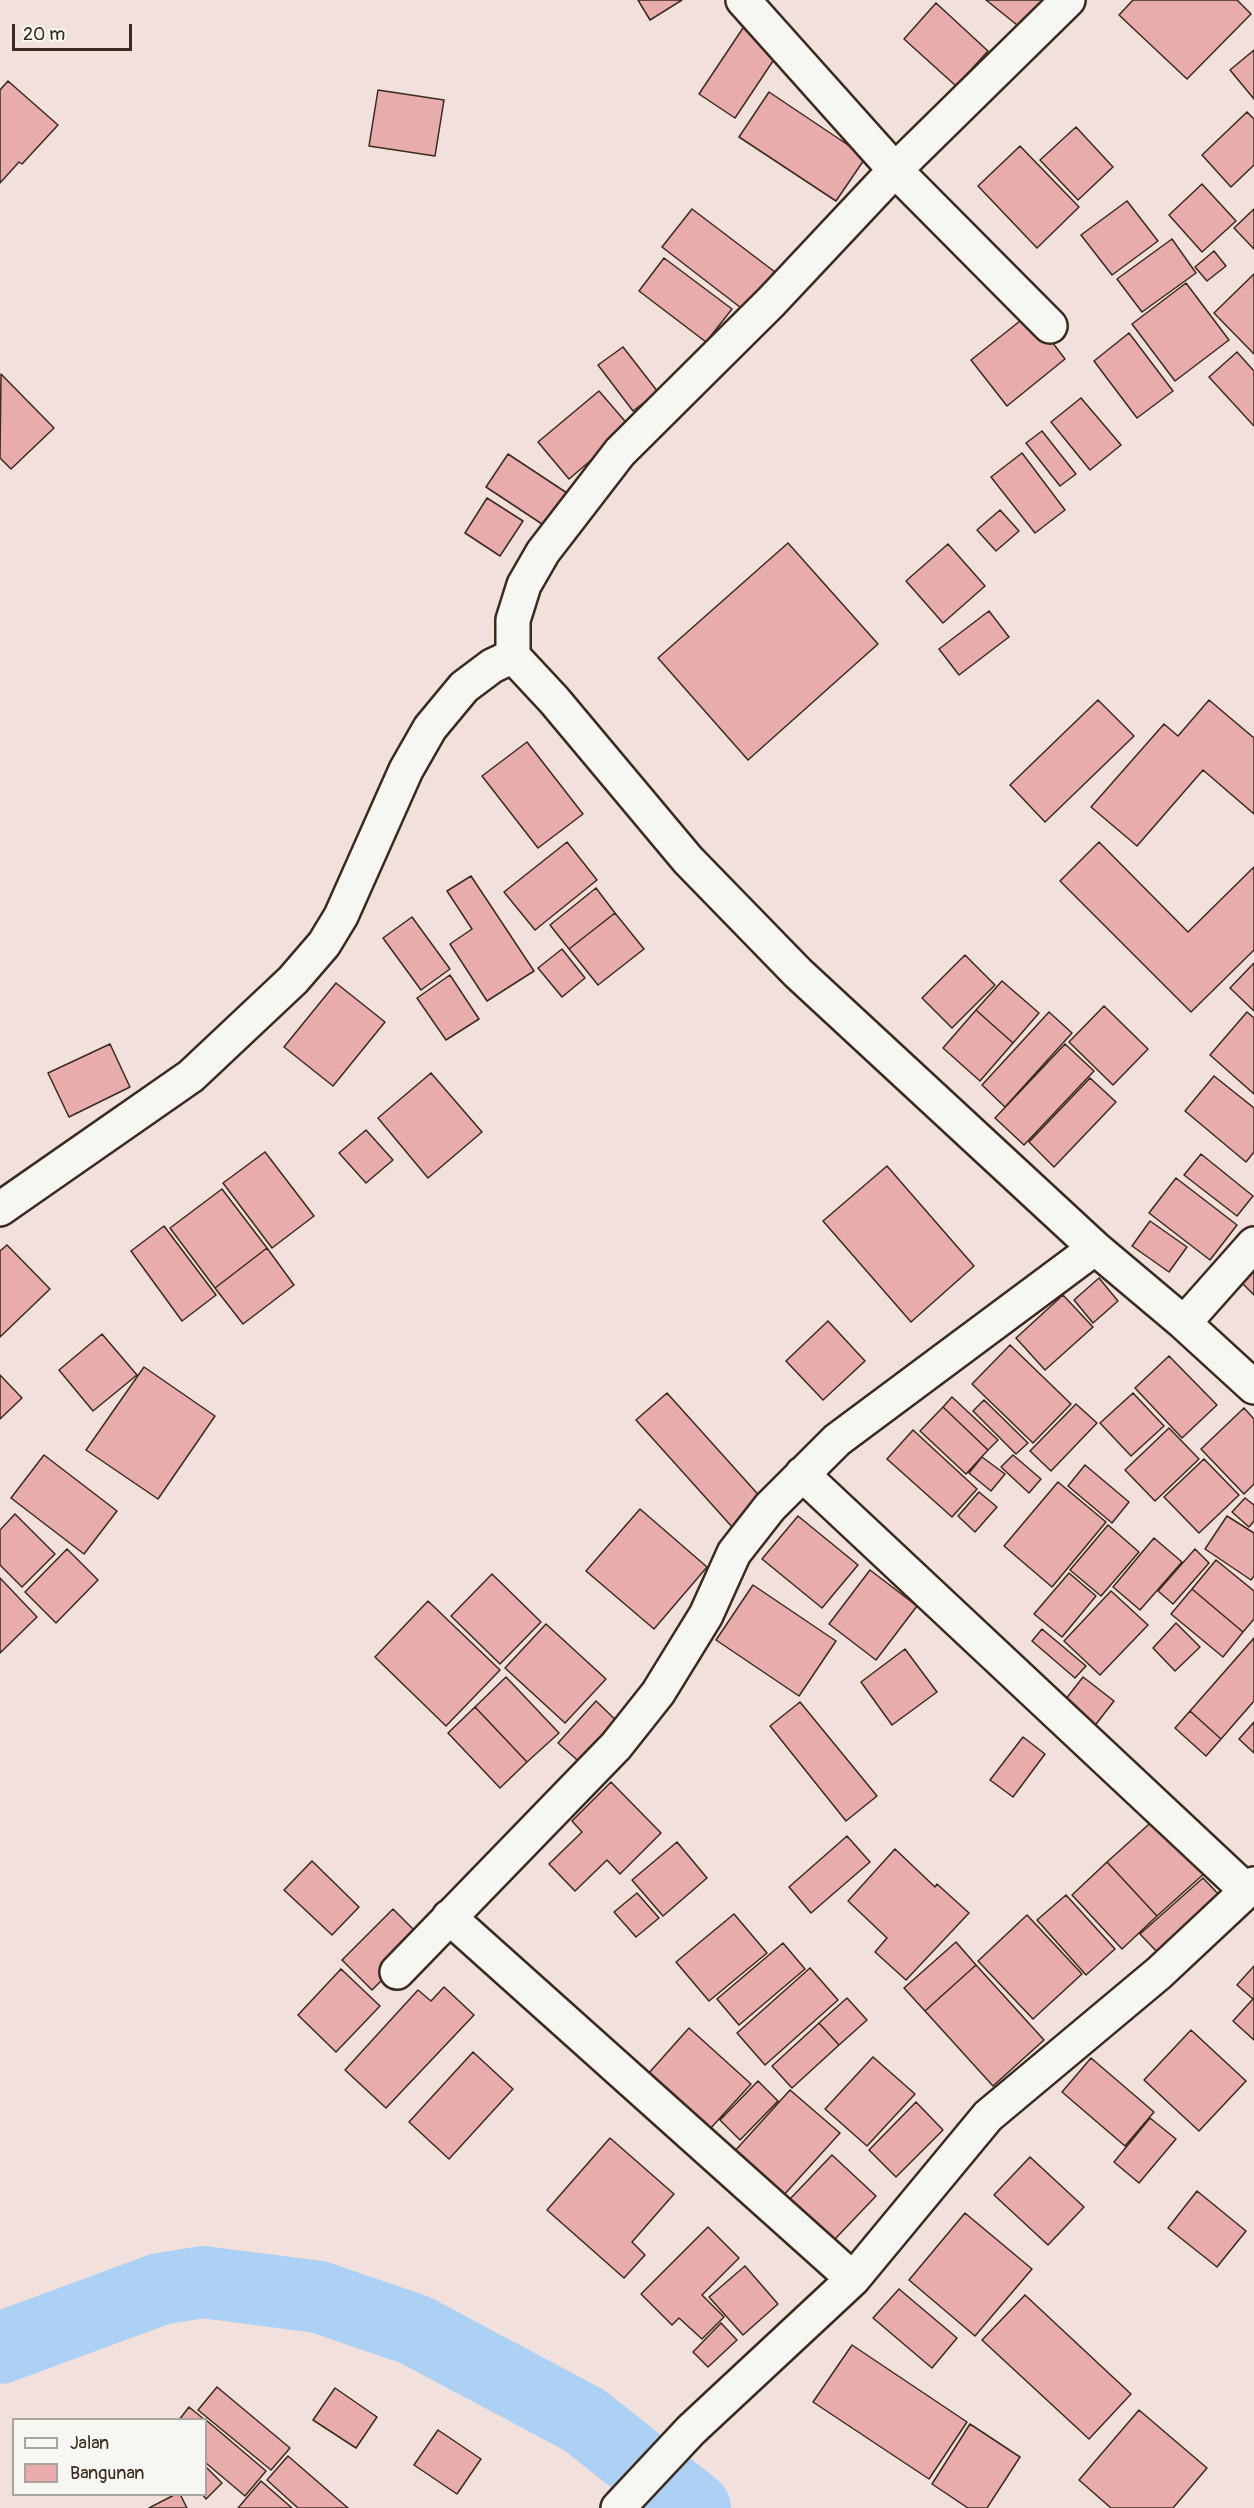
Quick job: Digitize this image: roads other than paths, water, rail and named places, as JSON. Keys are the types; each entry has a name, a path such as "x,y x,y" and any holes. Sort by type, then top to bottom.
{"street":[{"path":"743,0 895,170 1050,326"},
{"path":"1068,0 895,170 771,302 620,452 543,552 524,585 513,620 513,656 554,700 688,860 798,973 1095,1248 1184,1323 1254,1387"},
{"path":"0,1209 191,1076 293,980 324,944 341,916 406,770 430,728 464,687 492,666 513,656"},
{"path":"1184,1323 1254,1244"},
{"path":"397,1972 616,1746 658,1693 706,1615 734,1553 770,1507 837,1440 1095,1248"},
{"path":"623,2503 691,2430 853,2279 988,2116 1159,1973 1250,1888 802,1474"},
{"path":"449,1917 853,2279"}],"waterway":[{"path":"0,2348 160,2289 203,2282 319,2297 415,2330 584,2420 695,2508"}]}
